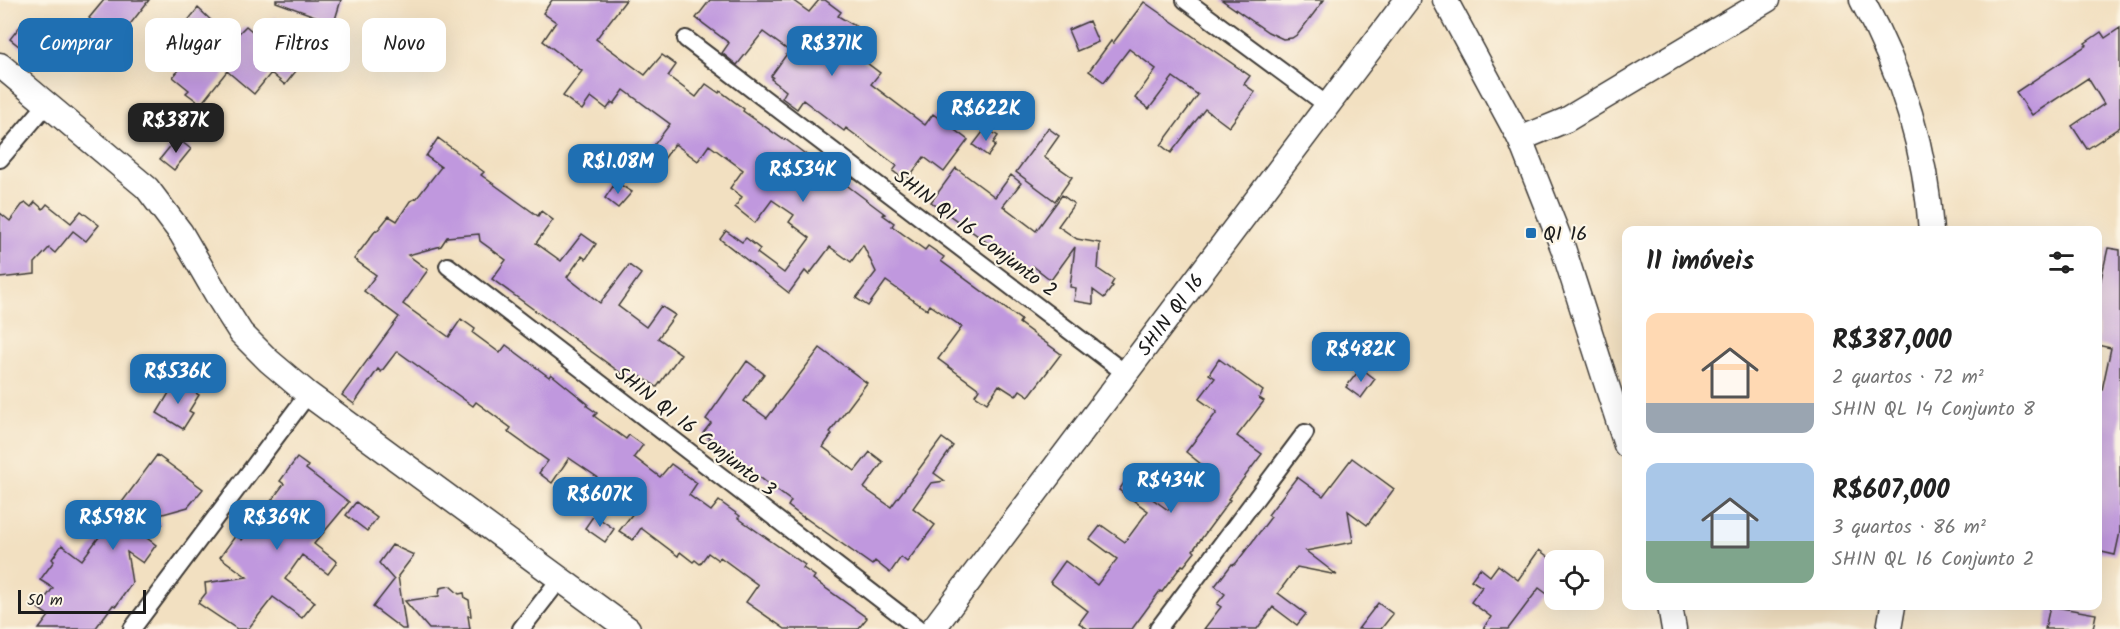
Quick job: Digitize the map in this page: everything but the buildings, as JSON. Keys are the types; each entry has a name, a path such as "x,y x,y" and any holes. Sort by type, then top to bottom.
{"street":[{"path":"1185,0 1327,105"},
{"name":"SHIN QI 16","path":"933,629 1407,0"},
{"path":"1445,0 1520,139 1563,248 1622,432"},
{"path":"1520,139 1566,120 1767,0"},
{"path":"1870,5 1912,118 1924,171 1930,226"},
{"name":"SHIN QI 16 Conjunto 2","path":"686,39 1125,373"},
{"path":"0,65 147,188 181,233 241,333 269,361 308,394 628,629"},
{"path":"0,159 47,104"},
{"name":"SHIN QI 16 Conjunto 3","path":"448,266 919,629"},
{"path":"132,629 308,394"},
{"path":"1158,629 1305,433"},
{"path":"521,629 560,579"},
{"path":"1671,610 1674,629"},
{"path":"1889,629 1892,610"}],"place":[{"name":"QI 16","path":"1531,233"}]}
